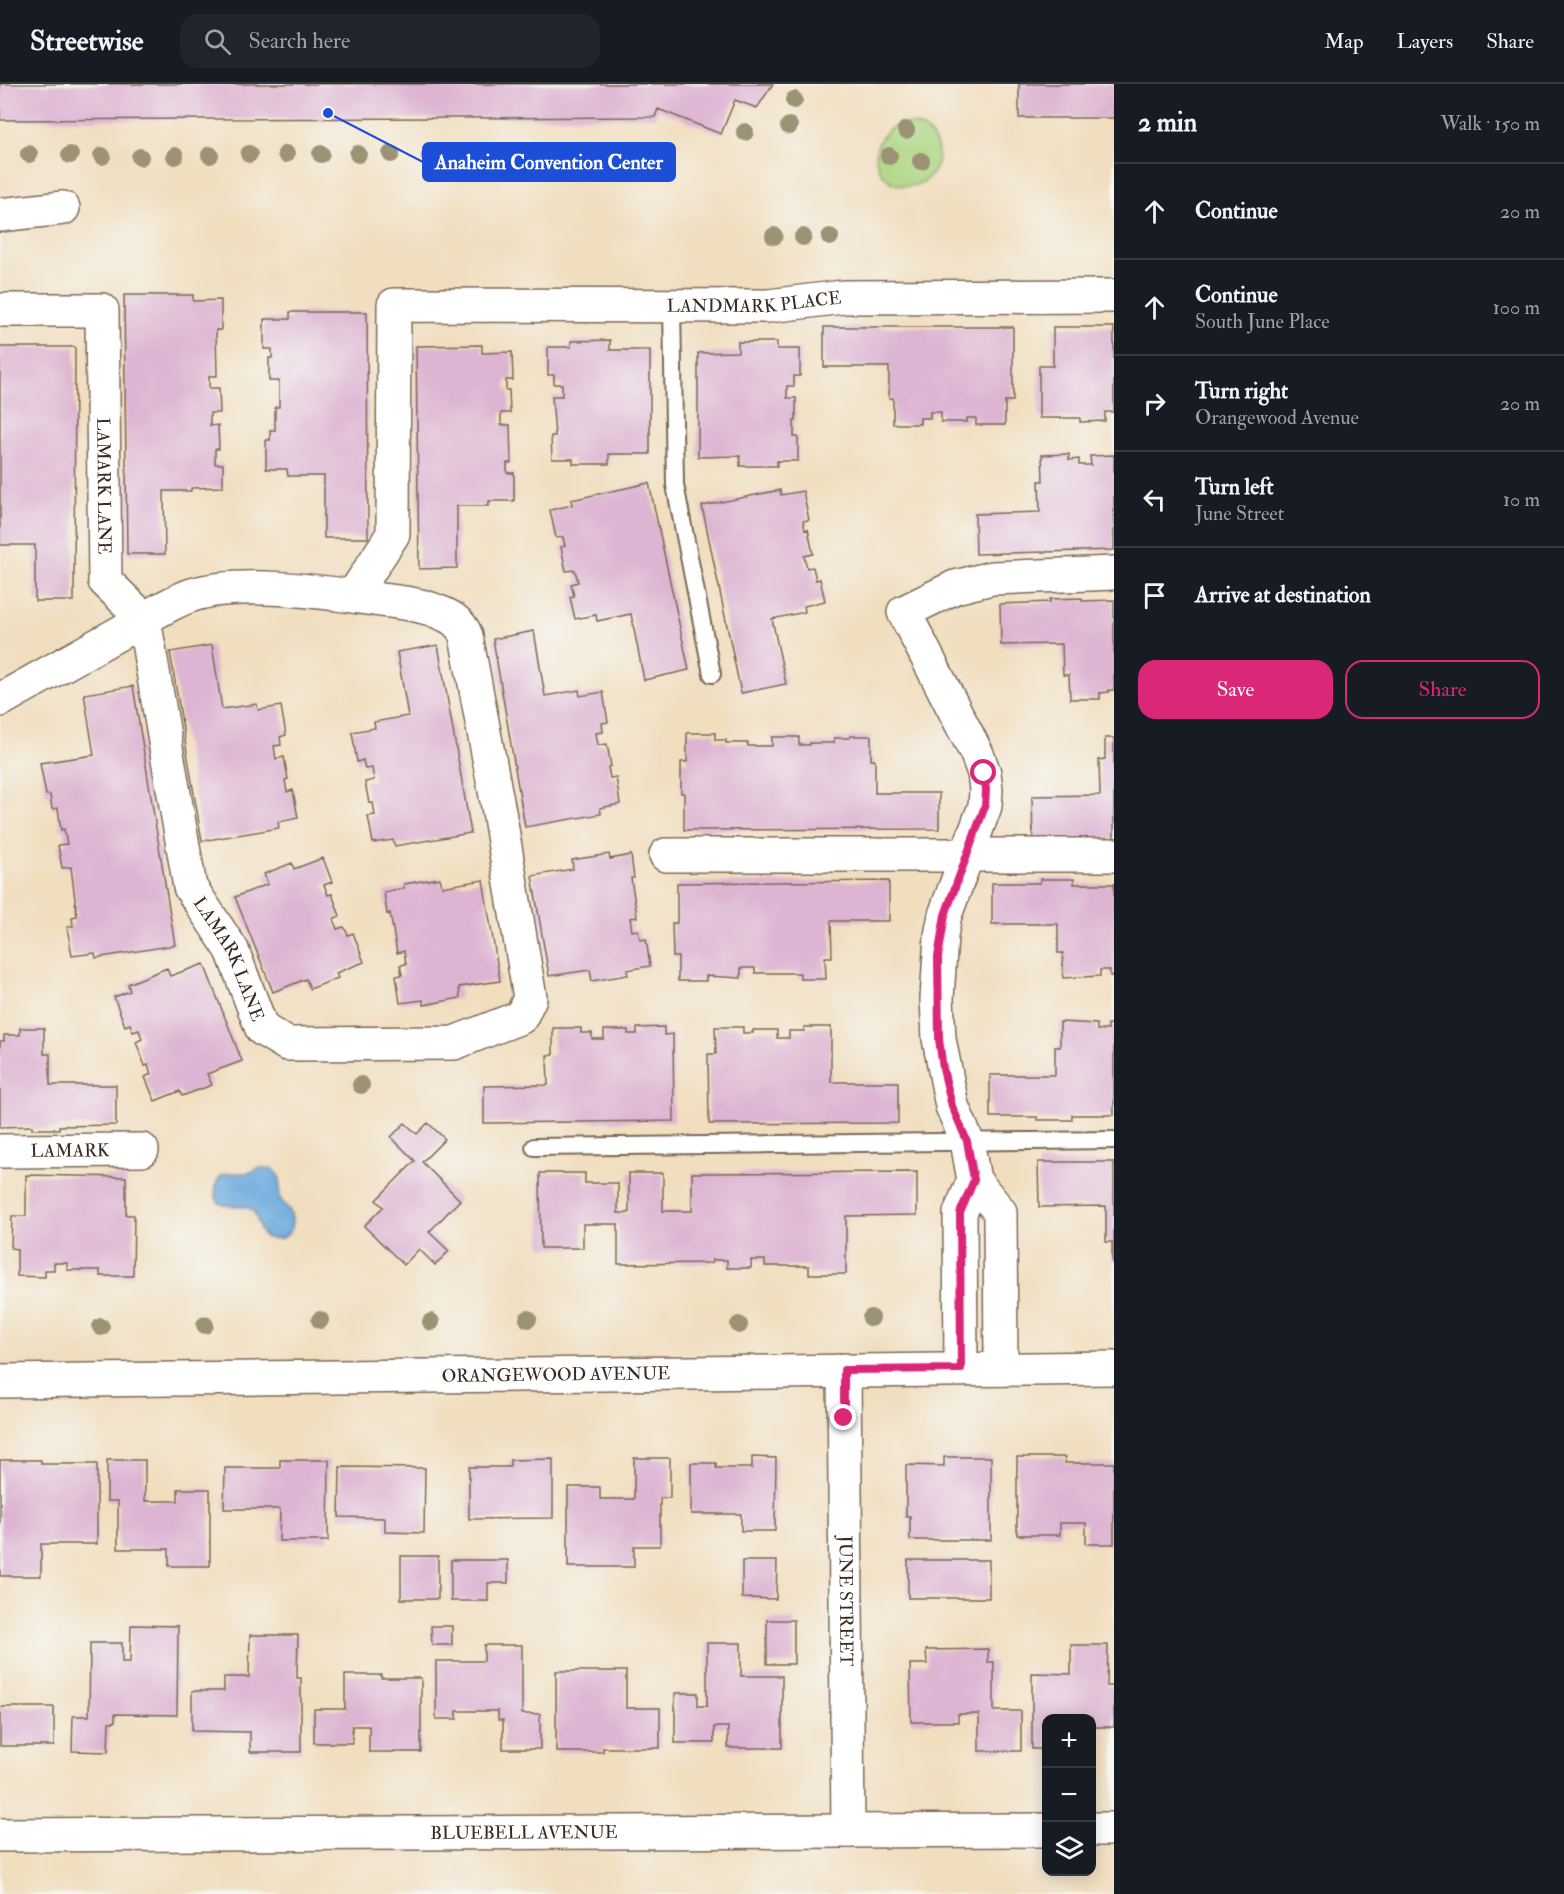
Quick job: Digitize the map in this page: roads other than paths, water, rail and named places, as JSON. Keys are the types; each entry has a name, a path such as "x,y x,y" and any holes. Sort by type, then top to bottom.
{"street":[{"path":"0,215 63,208"},
{"name":"LANDMARK PLACE","path":"353,596 393,534 394,304 768,306 843,297 1114,296"},
{"name":"LAMARK LANE","path":"0,310 102,310 105,581 144,619 190,887 232,950 262,1029 287,1044 454,1043 521,1017 530,998 500,817 466,636 457,621 435,610 353,596 281,589 208,591 190,596 144,619 0,700"},
{"path":"1001,1369 1000,1212 974,1180 967,1141 952,1106 943,1069 937,999 941,936 945,915 985,806 984,773 977,754 904,612 956,587 992,578 1114,573"},
{"path":"666,855 1114,855"},
{"name":"LAMARK","path":"0,1151 142,1150"},
{"path":"961,1369 960,1213 974,1180"},
{"name":"ORANGEWOOD AVENUE","path":"0,1381 1114,1368"},
{"name":"JUNE STREET","path":"844,1370 848,1831"},
{"path":"1096,1829 1114,1829"},
{"name":"BLUEBELL AVENUE","path":"0,1835 1042,1830"}],"lane":[{"path":"672,305 675,485 712,674"},
{"path":"534,1147 1114,1140"}],"water":[{"path":"259,1168 273,1169 280,1179 280,1199 290,1211 292,1219 291,1230 281,1238 265,1237 252,1210 247,1207 222,1204 215,1195 218,1181 223,1175 248,1173"}],"place":[{"name":"Anaheim Convention Center","path":"328,113"}]}
